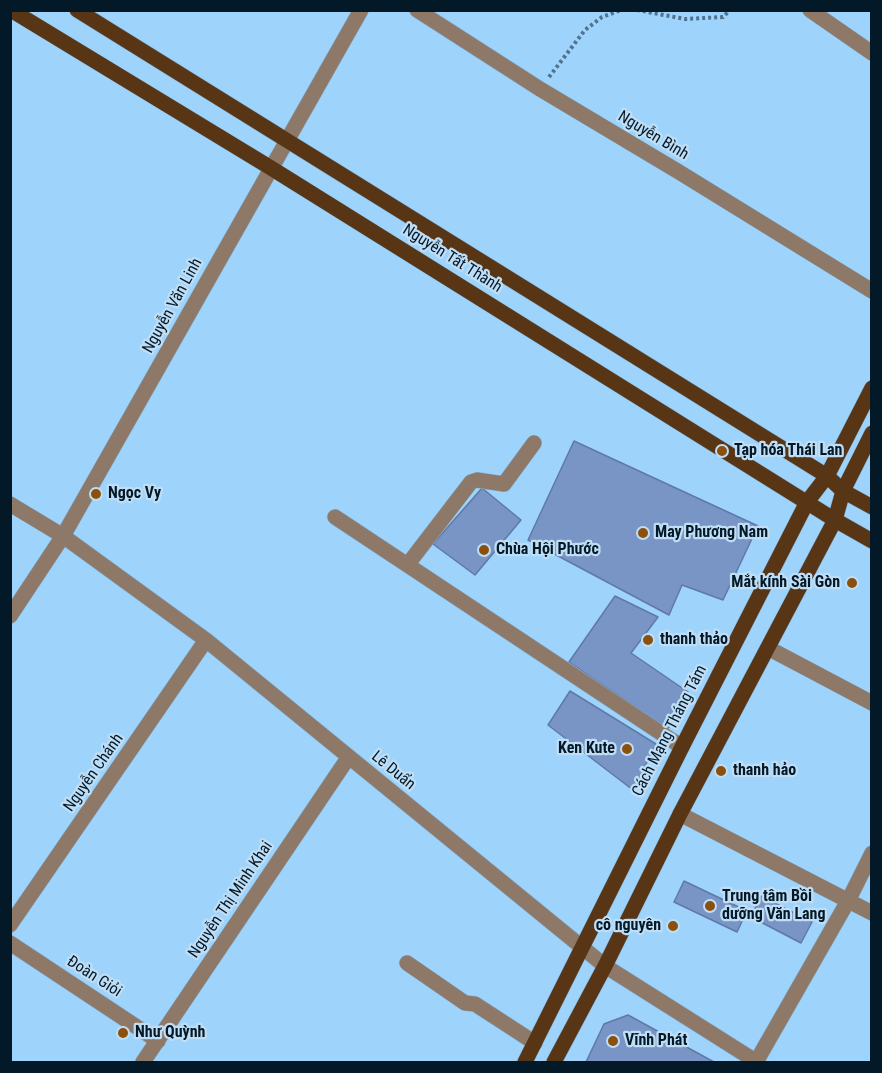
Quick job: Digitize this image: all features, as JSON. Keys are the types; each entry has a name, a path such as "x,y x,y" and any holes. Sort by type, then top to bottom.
{"main road":[{"name":"Nguyễn Tất Thành","path":"11,10 271,168 872,541"},
{"name":"Nguyễn Tất Thành","path":"77,10 827,476 843,492 872,507"},
{"name":"Cách Mạng Tháng Tám","path":"525,1062 807,502 827,476 872,388"},
{"path":"554,1062 605,966 680,814 835,520 843,492 872,433"}],"street":[{"name":"Nguyễn Văn Linh","path":"10,616 63,536 362,10"},
{"name":"Nguyễn Bình","path":"417,10 540,89 872,291"},
{"path":"810,10 872,53"},
{"path":"408,564 471,482 477,480 504,484 534,443"},
{"name":"Lê Duẩn","path":"10,504 63,536 206,640 605,966 756,1062"},
{"path":"335,517 682,747"},
{"name":"Nguyễn Chánh","path":"10,926 206,640"},
{"path":"768,648 872,703"},
{"name":"Nguyễn Thị Minh Khai","path":"143,1062 348,758"},
{"path":"680,814 872,913"},
{"path":"756,1062 848,901 872,853"},
{"name":"Đoàn Giỏi","path":"10,943 158,1041"},
{"path":"407,963 465,1004 476,1004 535,1043"}],"path":[{"path":"540,89 585,30 602,17 621,10"},
{"path":"637,10 686,19 723,17 730,10"}],"building":[{"name":"May Phương Nam","path":"574,441 758,526 723,600 682,585 669,615 528,540"},
{"path":"482,488 521,520 475,575 433,544"},
{"path":"615,596 658,617 631,653 688,692 668,729 569,662"},
{"path":"570,691 656,744 633,790 548,725"},
{"name":"Trung tâm Bồi dưỡng Văn Lang","path":"684,881 747,911 737,932 674,902"},
{"path":"761,896 812,922 801,943 751,917"},
{"path":"628,1015 714,1062 586,1062 604,1024"}],"place":[{"name":"Tạp hóa Thái Lan","path":"722,451"},
{"name":"Ngọc Vy","path":"96,494"},
{"name":"May Phương Nam","path":"643,533"},
{"name":"Chùa Hội Phước","path":"484,550"},
{"name":"Mắt kính Sài Gòn","path":"852,583"},
{"name":"thanh thảo","path":"648,640"},
{"name":"Ken Kute","path":"627,749"},
{"name":"thanh hảo","path":"721,771"},
{"name":"Trung tâm Bồi dưỡng Văn Lang","path":"710,906"},
{"name":"cô nguyên","path":"673,926"},
{"name":"Như Quỳnh","path":"123,1033"},
{"name":"Vĩnh Phát","path":"613,1041"}]}
